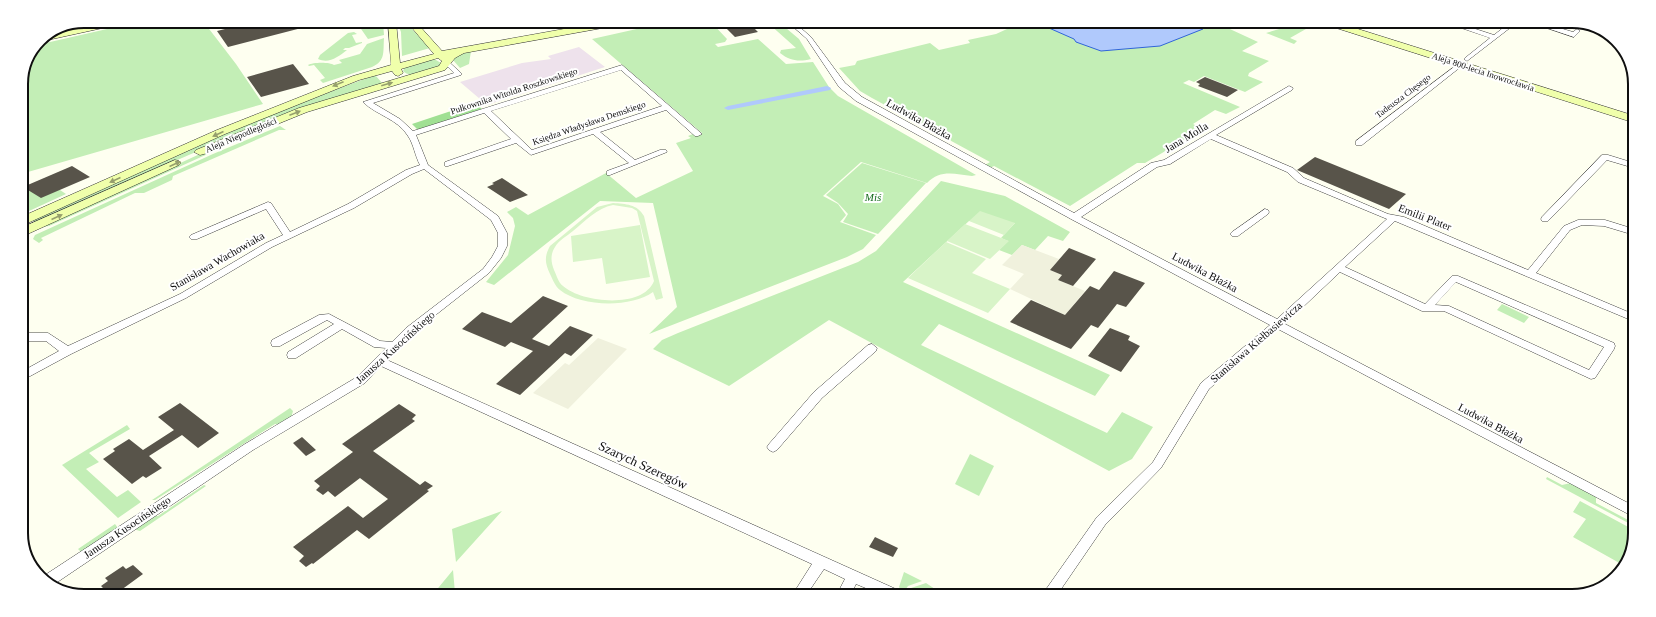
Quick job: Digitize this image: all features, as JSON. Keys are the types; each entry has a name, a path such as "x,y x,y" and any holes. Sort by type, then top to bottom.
{"street":[{"path":"57,35 89,28"},
{"path":"394,28 396,71 413,88"},
{"path":"416,28 447,63 459,74 368,102 412,134 419,149 419,156 425,166"},
{"name":"Aleja Niepodległości","path":"28,219 221,132 342,83 396,65 440,54 578,28"},
{"name":"Ludwika Błażka","path":"798,28 809,38 834,75 848,92 1074,217 1628,509"},
{"name":"Aleja 800-lecia Inowrocławia","path":"1351,28 1464,62 1628,118"},
{"path":"1467,28 1495,36"},
{"name":"Tadeusza Chęsego","path":"1358,143 1506,28"},
{"path":"1552,28 1574,34 1577,31"},
{"path":"431,44 446,48 462,49"},
{"name":"Aleja Niepodległości","path":"28,230 209,148 277,120 323,103 442,68 452,56 462,49"},
{"name":"Pułkownika Witolda Roszkowskiego","path":"412,134 622,67 666,107"},
{"name":"Jana Molla","path":"1074,217 1154,165 1167,162 1289,88"},
{"path":"666,107 698,134"},
{"name":"Księdza Władysława Demskiego","path":"486,110 531,153 666,107"},
{"path":"594,131 634,163"},
{"name":"Emilii Plater","path":"1211,136 1290,170 1301,180 1394,217 1628,316"},
{"path":"448,164 516,140"},
{"path":"610,173 663,152"},
{"path":"1545,219 1605,157 1628,164"},
{"name":"Stanisława Wachowiaka","path":"28,373 67,352 183,296 288,236 351,206 409,172 425,166"},
{"name":"Janusza Kusocińskiego","path":"52,578 249,447 358,382 381,362 410,330 486,271 496,259 502,244 503,230 496,218 425,166"},
{"path":"194,237 268,205 288,236"},
{"path":"1235,234 1265,212"},
{"name":"Stanisława Kiełbasiewicza","path":"1052,589 1101,521 1157,465 1205,386 1278,324 1394,217"},
{"path":"1530,274 1567,228 1581,222 1604,224 1628,230"},
{"path":"1339,268 1426,309 1445,308 1590,375 1610,346 1455,278 1426,309"},
{"path":"276,343 323,317 329,317 378,344 395,346"},
{"path":"292,355 342,324"},
{"path":"28,337 48,337 67,352"},
{"path":"773,447 818,395 872,348"},
{"name":"Szarych Szeregów","path":"381,362 882,589"},
{"path":"803,589 821,562"},
{"path":"846,589 853,576"}],"shaded area":[{"path":"579,47 605,67 487,105 460,82 522,63 551,59 548,56"},
{"path":"1022,245 1059,259 1050,270 1062,275 1058,280 1085,291 1069,310 1067,316 1010,289 1024,274 1002,265"},
{"path":"598,338 627,349 568,409 533,393 565,363 569,365"}],"green space":[{"path":"111,28 208,28 236,64 263,104 28,172 29,73 37,53 45,43"},
{"path":"360,28 383,28 384,35 368,39"},
{"path":"399,28 411,28 430,48 402,56 401,32"},
{"path":"641,28 717,28 727,39 725,42 715,44 718,47 758,39 786,64 813,62 829,87 838,96 976,175 942,174 927,183 861,162 823,196 838,204 846,215 840,222 876,235 863,249 847,257 649,334 677,307 653,203 600,201 494,285 486,282 508,255 515,226 513,218 507,212 516,207 528,215 606,173 636,198 693,171 676,143 691,138 688,136 693,134 695,136 702,133 592,39"},
{"path":"774,28 786,28 799,39 811,59 795,60 787,58 780,53 781,50 796,48"},
{"path":"1009,28 1228,28 1258,42 1242,51 1269,61 1249,73 1248,76 1263,82 1245,92 1204,76 1194,82 1189,80 1183,83 1240,107 1226,114 1215,110 1193,124 1203,129 1145,163 1137,163 1070,206 994,166 990,168 985,165 990,162 860,91 839,68 855,65 857,61 930,43 939,50 970,43 968,40 996,34"},
{"path":"1283,28 1308,28 1290,38 1297,41 1294,44 1266,33"},
{"path":"354,32 357,34 352,35 356,43 362,43 345,48 343,50 347,50 333,59 326,61 318,59 320,55 348,33"},
{"path":"384,38 382,59 372,67 323,83 320,80 325,78 314,65 308,65 329,63 334,65 342,63 339,60 360,54 367,44"},
{"path":"471,51 469,64 460,68 453,60 455,56"},
{"path":"428,60 436,60 441,63 440,66 416,74 403,71 405,67"},
{"path":"375,75 383,84 294,112 208,147 37,224 32,220 263,117"},
{"path":"475,103 482,109 418,130 412,124"},
{"path":"280,126 286,130 279,130 173,176 172,180 144,193 135,193 41,238 43,240 39,243 33,239 35,235 213,154"},
{"path":"254,133 49,226 42,227 202,153"},
{"name":"Miś","path":"862,163 926,183 878,234 843,222 848,214 838,203 826,195"},
{"path":"941,181 1005,196 1070,232 1063,241 1048,236 1035,250 1022,245 1012,255 999,250 1008,241 1001,238 1015,223 969,221 903,282 1110,375 1095,396 939,324 921,345 1107,433 1122,412 1153,427 1132,459 1109,471 829,320 729,386 653,349 662,340 678,333 858,262 876,251"},
{"path":"28,187 60,190 66,194 29,211"},
{"path":"613,203 631,205 638,209 644,216 663,298 656,300 653,292 632,301 619,303 593,302 580,300 569,296 560,290 554,283 546,263 546,257 550,246 597,207","holes":["613,205 632,208 637,211 654,281 648,290 638,296 612,300 584,296 572,292 563,286 554,270 552,261 552,253 559,242 592,215 602,209"]},
{"path":"980,211 1015,223 1004,235 969,221"},
{"path":"965,224 1009,241 990,259 947,241"},
{"path":"640,225 650,277 606,284 602,258 573,262 571,236"},
{"path":"946,242 986,259 972,273 1010,289 988,313 908,278"},
{"path":"1502,304 1529,317 1524,323 1497,310"},
{"path":"290,408 293,411 291,418 281,424 275,424 155,500 152,500"},
{"path":"127,425 130,429 89,453 99,462 86,469 117,497 128,490 141,502 118,518 62,465"},
{"path":"970,454 994,466 979,496 955,484"},
{"path":"1547,477 1562,485 1571,483 1596,497 1596,503 1628,520 1628,523 1546,479"},
{"path":"204,485 206,486 140,531 133,529 153,515 158,516"},
{"path":"1580,501 1628,527 1627,544 1619,563 1573,537 1586,519 1573,512"},
{"path":"502,511 456,562 452,529"},
{"path":"115,524 118,528 82,553 78,549"},
{"path":"453,570 455,589 437,589"},
{"path":"904,572 922,581 908,586 906,589 900,589 899,587"},
{"path":"926,583 935,589 912,589 911,588"}],"water":[{"path":"1049,28 1203,29 1160,46 1101,51 1076,42 1074,39"}],"building":[{"path":"229,28 302,28 228,47 217,31"},
{"path":"726,28 754,28 758,32 735,37"},
{"path":"293,64 309,84 261,97 247,77"},
{"path":"1205,77 1238,90 1227,97 1198,86 1200,84 1196,82"},
{"path":"1315,157 1406,194 1389,209 1297,170"},
{"path":"72,166 90,177 41,198 28,190 28,185"},
{"path":"502,178 528,195 510,202 487,187"},
{"path":"1069,248 1096,259 1073,286 1058,280 1062,275 1050,270"},
{"path":"1114,271 1145,283 1126,307 1117,304 1098,328 1091,325 1071,349 1010,322 1031,300 1065,315 1090,286 1099,290"},
{"path":"543,296 568,306 532,339 549,346 570,326 593,335 571,356 565,353 520,395 496,384 533,351 511,342 505,347 462,329 482,312 511,323"},
{"path":"1110,328 1130,336 1128,340 1140,346 1121,372 1088,356"},
{"path":"180,403 219,433 198,448 182,435 149,456 162,468 146,478 143,476 132,484 103,459 115,451 113,449 129,439 143,450 174,430 158,417"},
{"path":"399,404 416,415 412,419 415,421 373,451 420,485 425,481 433,486 427,490 429,491 369,539 357,530 313,564 312,563 306,567 299,561 304,556 293,547 348,506 363,518 388,499 360,478 335,497 328,491 323,495 316,490 320,486 314,481 353,452 342,444"},
{"path":"302,437 316,450 306,456 293,443"},
{"path":"875,537 898,548 893,557 869,547"},
{"path":"133,565 143,574 122,589 104,589 101,586 108,581 105,578 123,566 126,569"}],"waterway":[{"path":"728,108 827,88"}]}
